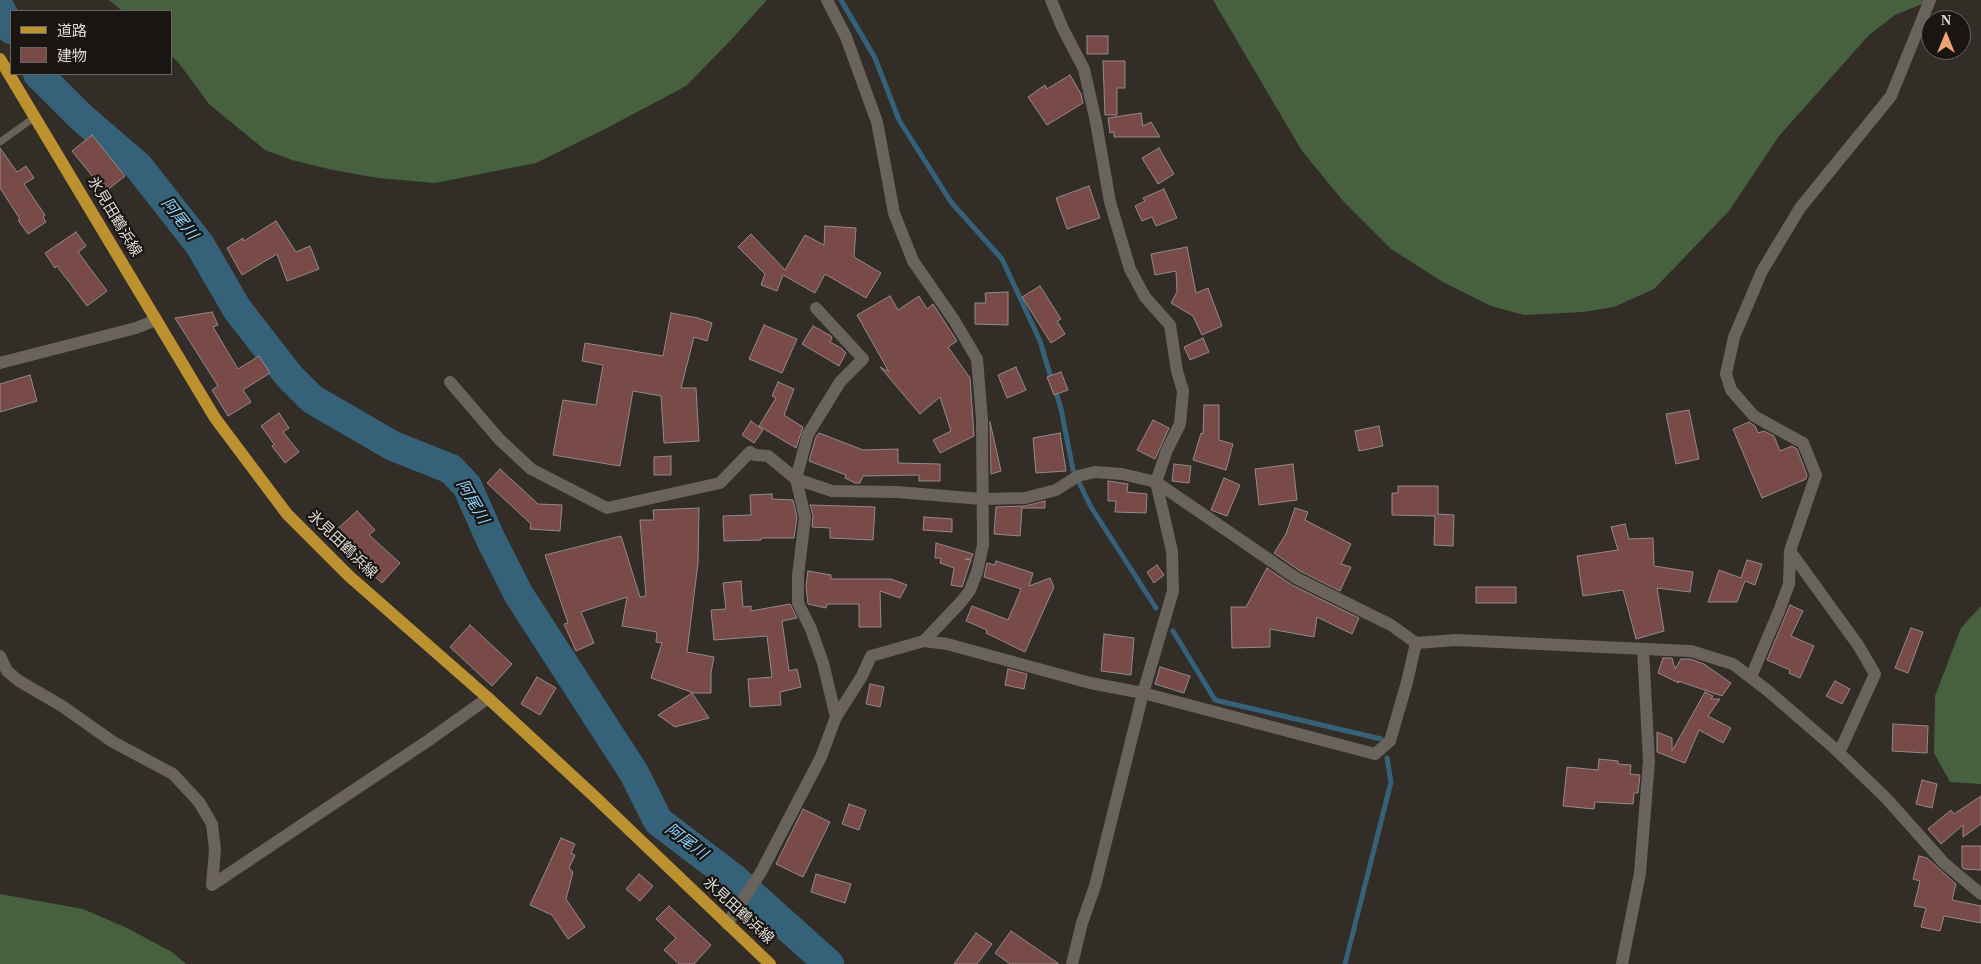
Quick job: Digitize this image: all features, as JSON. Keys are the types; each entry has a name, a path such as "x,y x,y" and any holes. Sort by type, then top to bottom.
{"main road":[{"name":"氷見田鶴浜線","path":"0,59 215,418 287,514 349,576 488,698 770,964"}],"street":[{"path":"827,0 846,37 874,113 894,213 913,260 954,320 977,358 982,419 983,545 978,572 970,590 962,601 924,641"},
{"path":"1050,0 1084,69 1096,122 1110,202 1130,269 1146,297 1170,325 1177,371 1183,391 1180,424 1167,450 1156,482 1172,551 1173,591 1143,693 1094,886 1082,923 1072,964"},
{"path":"1751,677 1789,584 1790,551 1816,475 1803,443 1754,416 1731,390 1726,374 1734,337 1762,271 1800,208 1890,96 1930,0"},
{"path":"816,308 863,359 840,382 808,434 796,479 806,517 798,576 798,603 811,629 823,663 836,716"},
{"path":"0,363 136,328 156,320"},
{"path":"450,382 498,439 531,469 607,508 720,483 750,452 754,455 768,456 796,479 832,491 896,492 982,499 1025,498 1056,490 1078,476 1094,472 1122,474 1156,482 1296,578 1391,625 1416,643 1456,640 1691,651 1733,664 1751,677 1839,753 1886,798 1944,863 1981,894"},
{"path":"1790,551 1858,645 1875,674 1839,753"},
{"path":"727,924 761,872 821,757 836,716 862,676 871,656 924,641 947,644 1090,683 1143,693 1375,754 1390,742 1416,643"},
{"path":"1622,964 1640,873 1649,761 1643,649"},
{"path":"0,656 8,671 19,681 62,706 113,742 173,774 199,802 212,824 214,850 212,885 429,740 488,698"}],"lane":[{"path":"0,142 35,117"}],"green space":[{"path":"109,0 767,0 686,86 536,163 435,183 378,178 333,170 292,160 265,150 209,104 178,62 172,57 172,10 121,10"},
{"path":"1213,0 1932,0 1895,15 1869,35 1779,136 1729,211 1654,289 1614,307 1583,312 1524,315 1491,306 1443,282 1391,249 1344,202 1302,151"},
{"path":"1981,606 1981,784 1950,782 1934,753 1935,696 1961,628"},
{"path":"0,894 83,909 127,928 172,952 186,964 0,964"}],"building":[{"path":"1087,36 1108,36 1108,54 1087,54"},
{"path":"1103,61 1125,61 1125,88 1117,88 1117,115 1105,115"},
{"path":"1070,75 1081,94 1083,103 1047,125 1028,97 1045,85 1047,89"},
{"path":"1141,113 1143,126 1151,122 1160,137 1114,137 1114,132 1110,133 1108,118"},
{"path":"92,135 125,176 105,192 72,151"},
{"path":"0,148 17,172 26,166 34,178 24,184 45,215 43,217 46,222 28,234 0,188"},
{"path":"1159,148 1174,174 1158,184 1142,158"},
{"path":"1089,186 1100,218 1067,229 1056,198"},
{"path":"1164,189 1177,218 1156,226 1152,217 1142,221 1135,206 1145,201 1143,198"},
{"path":"276,221 296,252 310,246 319,269 287,281 277,254 242,275 227,248 243,238 244,241"},
{"path":"825,226 856,228 854,257 881,273 866,298 825,274 815,293 783,275 777,291 761,285 765,274 738,247 751,234 785,270 805,235 824,245"},
{"path":"76,232 86,246 78,252 107,291 87,306 45,253"},
{"path":"1187,247 1196,293 1208,288 1222,326 1202,335 1193,316 1171,303 1177,292 1176,271 1155,275 1151,254"},
{"path":"1040,286 1061,319 1057,321 1065,334 1051,343 1022,297"},
{"path":"1008,292 1008,325 975,324 975,303 986,303 985,293"},
{"path":"890,296 898,310 919,296 927,309 933,304 957,341 948,347 970,378 974,436 940,453 933,440 951,431 940,397 920,414 880,367 889,372 857,315"},
{"path":"212,312 218,325 213,327 238,369 259,356 270,373 243,390 251,402 228,416 212,390 218,386 175,318"},
{"path":"671,313 698,318 712,323 707,341 694,337 681,388 696,388 699,441 664,443 661,396 633,391 620,466 553,455 563,400 596,405 603,365 582,361 585,343 663,356"},
{"path":"764,325 797,339 782,373 749,359"},
{"path":"813,326 831,336 830,342 846,353 839,366 802,344"},
{"path":"1203,338 1209,352 1190,360 1184,347"},
{"path":"1016,367 1026,390 1007,398 998,375"},
{"path":"1061,372 1068,390 1054,395 1047,377"},
{"path":"30,375 37,401 0,412 0,384"},
{"path":"778,382 794,389 784,415 803,427 796,448 759,426 776,398 772,396"},
{"path":"1204,405 1219,405 1219,440 1233,444 1226,470 1193,460 1201,433 1203,434"},
{"path":"1689,410 1699,459 1676,464 1666,414"},
{"path":"279,413 289,428 283,432 299,452 285,463 272,446 274,444 261,426"},
{"path":"1153,420 1169,428 1155,459 1137,450"},
{"path":"751,421 763,430 754,443 742,435"},
{"path":"990,422 1001,471 991,474"},
{"path":"1749,422 1755,426 1758,433 1764,431 1774,436 1780,451 1792,446 1797,449 1807,475 1806,479 1762,498 1733,429"},
{"path":"1379,426 1383,446 1359,451 1355,431"},
{"path":"819,433 863,450 898,449 898,463 940,464 940,481 919,481 919,475 863,476 860,483 855,483 845,478 846,475 809,461"},
{"path":"1060,433 1066,471 1036,473 1033,438"},
{"path":"671,456 671,475 654,475 654,457"},
{"path":"1174,464 1191,466 1189,483 1172,481"},
{"path":"1293,464 1297,500 1259,505 1255,469"},
{"path":"500,469 538,504 562,505 560,531 530,529 531,524 487,483"},
{"path":"1224,478 1240,485 1227,516 1211,510"},
{"path":"1108,481 1128,484 1127,492 1147,494 1146,513 1115,512 1116,501 1108,501"},
{"path":"1398,486 1438,486 1438,514 1454,515 1453,546 1434,545 1435,516 1392,515 1392,493 1398,493"},
{"path":"772,494 772,499 793,500 797,517 794,538 724,541 723,516 751,515 750,495"},
{"path":"1045,501 1045,508 1022,508 1020,536 994,534 996,507 1025,506"},
{"path":"810,505 875,507 873,540 830,538 830,528 812,527 813,515"},
{"path":"699,508 698,563 687,652 714,657 711,673 711,693 694,693 651,678 662,643 656,642 657,632 622,626 627,597 581,612 594,643 576,651 564,624 568,623 545,555 621,536 640,597 646,596 640,520 654,520 653,510"},
{"path":"1295,508 1308,512 1305,520 1351,544 1341,564 1351,567 1340,591 1300,571 1274,553 1286,534"},
{"path":"357,511 375,530 369,535 400,563 382,583 359,562 361,560 335,531"},
{"path":"924,517 952,519 952,532 923,530"},
{"path":"1625,524 1629,539 1653,538 1654,566 1693,572 1690,592 1657,588 1664,631 1636,639 1623,590 1583,596 1577,556 1618,550 1611,527"},
{"path":"936,543 973,554 971,559 965,559 971,560 962,587 951,585 954,568 940,563 941,558 935,558"},
{"path":"1747,560 1762,564 1755,585 1745,581 1737,602 1708,602 1719,570 1741,578"},
{"path":"996,561 1033,573 1029,586 1050,578 1054,587 1025,652 986,633 987,630 966,621 972,606 1008,620 1021,589 984,577 987,563 995,565"},
{"path":"1157,565 1164,575 1154,583 1147,572"},
{"path":"1267,568 1292,585 1359,618 1352,634 1317,617 1314,637 1270,629 1270,647 1232,648 1231,607 1246,607"},
{"path":"808,571 831,575 831,579 891,579 907,585 900,598 880,591 881,627 859,627 859,604 827,604 826,608 808,604 806,586"},
{"path":"741,581 743,607 751,606 751,611 790,604 797,618 782,621 789,671 797,669 801,687 780,692 781,705 750,707 748,679 772,677 767,636 714,640 711,610 726,609 723,583"},
{"path":"1476,587 1516,587 1516,603 1476,603"},
{"path":"1790,605 1803,611 1791,636 1814,646 1800,678 1789,673 1790,670 1767,660"},
{"path":"470,625 512,664 492,686 450,647"},
{"path":"1911,628 1923,632 1908,673 1895,668"},
{"path":"1104,634 1134,638 1131,675 1101,671"},
{"path":"1663,658 1672,658 1675,669 1681,659 1690,659 1704,664 1731,683 1722,696 1678,681 1679,683 1658,673"},
{"path":"1160,667 1190,676 1184,693 1155,684"},
{"path":"1008,669 1027,674 1024,689 1005,685"},
{"path":"537,677 556,688 540,715 521,704"},
{"path":"1835,681 1850,689 1842,704 1826,696"},
{"path":"870,684 884,687 880,707 866,704"},
{"path":"1705,692 1713,696 1711,699 1720,699 1708,716 1731,728 1723,743 1699,730 1685,763 1657,752 1657,732 1672,738 1672,751"},
{"path":"692,693 709,718 675,727 658,715"},
{"path":"1893,724 1928,726 1927,753 1892,751"},
{"path":"1599,759 1618,761 1618,764 1631,765 1630,774 1640,775 1638,793 1634,793 1633,804 1595,802 1594,809 1563,806 1567,767 1598,770"},
{"path":"1922,780 1937,784 1932,808 1916,804"},
{"path":"1981,796 1981,824 1963,837 1963,825 1941,844 1928,829 1951,810 1954,814"},
{"path":"849,804 866,810 859,830 842,824"},
{"path":"803,809 830,822 803,877 776,864"},
{"path":"561,838 575,844 571,853 575,855 569,868 573,872 566,899 585,927 568,939 552,915 530,905"},
{"path":"1962,846 1981,846 1981,870 1964,869 1962,867"},
{"path":"1919,856 1927,858 1956,884 1952,900 1981,906 1981,923 1944,916 1940,931 1921,927 1926,908 1914,906 1920,881 1913,879"},
{"path":"639,874 653,886 640,901 626,889"},
{"path":"816,874 851,884 845,903 811,892"},
{"path":"669,906 711,945 694,964 679,964 664,950 676,938 656,919"},
{"path":"1011,931 1059,964 1010,964 995,953"},
{"path":"976,933 992,944 977,964 954,964"}],"waterway":[{"path":"841,0 875,58 899,120 951,202 1002,259 1040,341 1052,381"},
{"name":"阿尾川","path":"0,9 10,27"},
{"name":"阿尾川","path":"39,75 81,117 138,166 200,245 237,309 289,376 312,399 393,446 451,469 467,486 491,540 519,595 634,773 658,821 733,878 829,964"},
{"path":"1055,389 1061,409 1073,470 1091,507 1156,608"},
{"path":"1173,631 1215,700 1381,739"},
{"path":"1345,964 1391,782 1387,758"}]}
